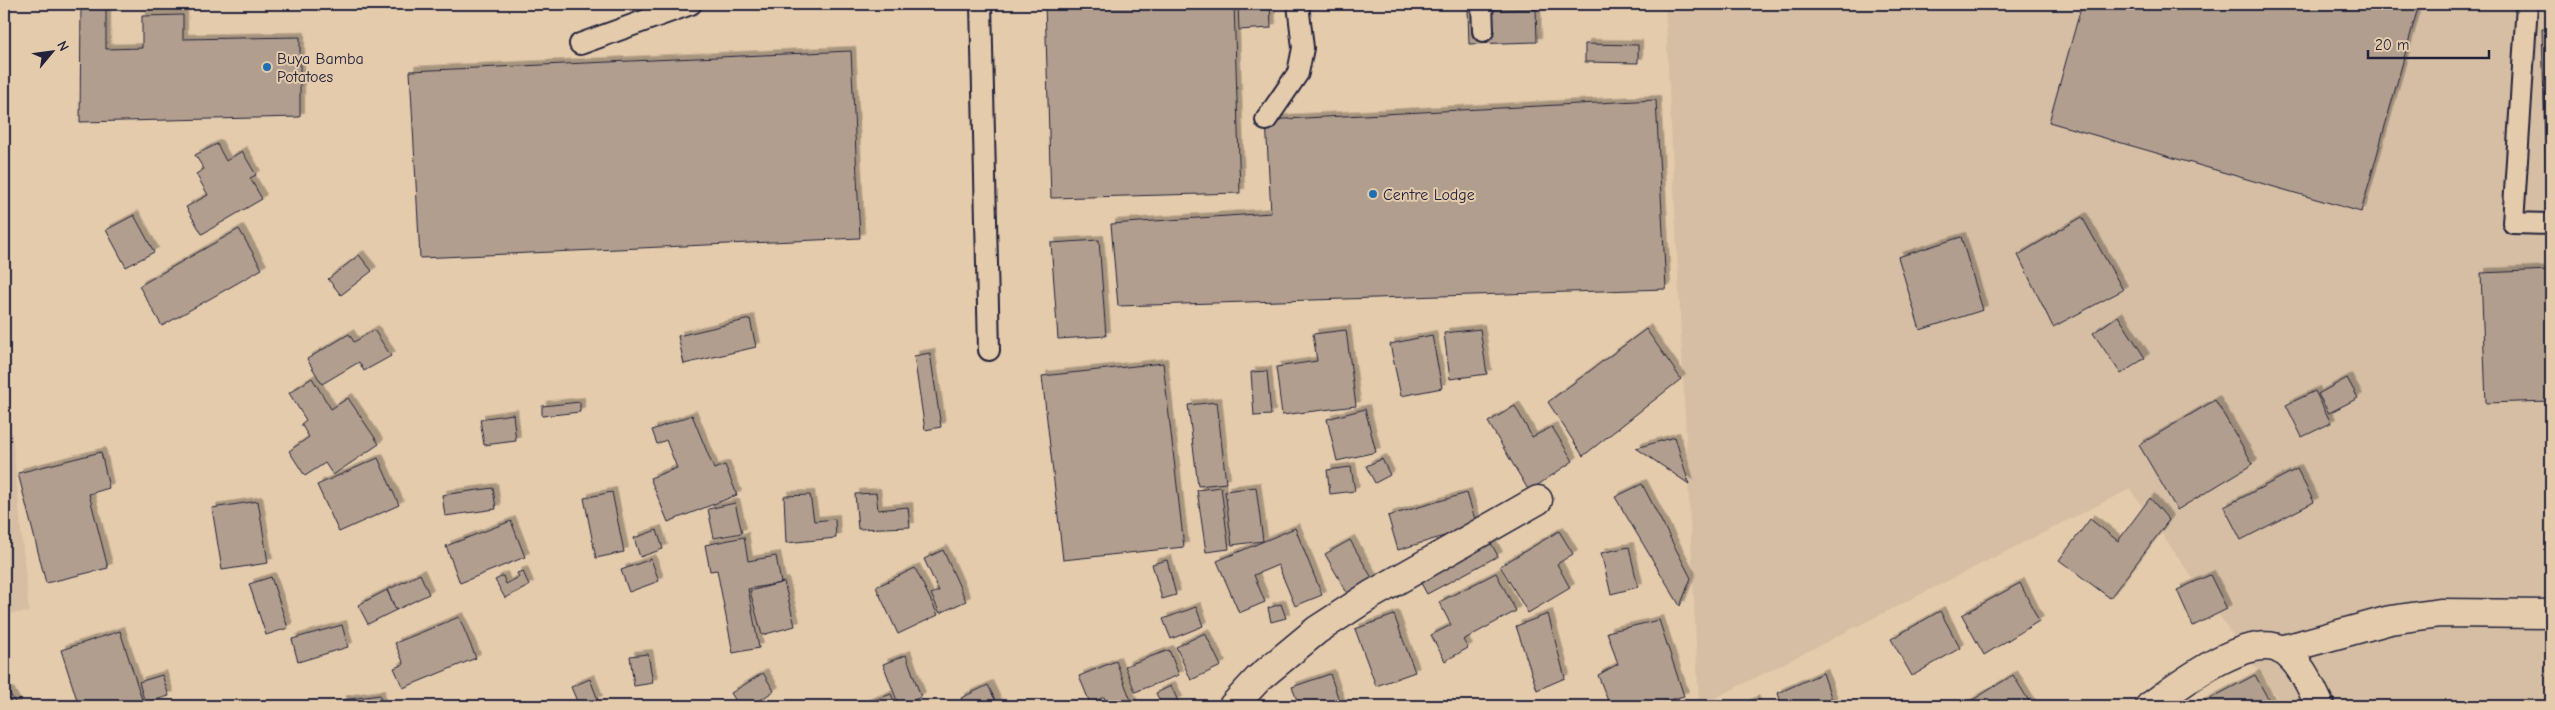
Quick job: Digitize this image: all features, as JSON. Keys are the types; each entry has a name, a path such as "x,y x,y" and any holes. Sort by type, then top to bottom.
{"street":[{"path":"1233,706 1259,678 1317,630 1371,595 1538,500"},
{"path":"2150,706 2208,665 2258,646 2281,650 2390,620 2440,613 2551,614"},
{"path":"2281,650 2301,669 2320,706"}],"lane":[{"path":"580,44 691,4"},
{"path":"981,4 989,350"},
{"path":"1266,120 1298,73 1303,48 1298,4"},
{"path":"1482,4 1483,31"},
{"path":"2527,4 2513,223 2551,224"}],"shaded area":[{"path":"1665,4 2551,4 2551,706 2283,706 2130,489 1699,706"},
{"path":"4,350 29,612 4,614"}],"building":[{"path":"81,4 106,4 106,49 142,48 142,16 183,15 183,39 300,37 300,117 80,122"},
{"path":"1045,4 1234,4 1240,193 1051,198"},
{"path":"1238,4 1270,4 1271,28 1239,30"},
{"path":"2082,4 2419,4 2361,212 2049,122"},
{"path":"1536,9 1537,42 1469,44 1468,11"},
{"path":"2542,29 2551,29 2551,181 2546,181"},
{"path":"1585,44 1638,45 1638,63 1585,62"},
{"path":"851,51 860,238 420,258 410,71"},
{"path":"1656,100 1666,289 1118,306 1111,224 1271,213 1266,120"},
{"path":"217,144 226,161 242,151 256,175 250,178 262,199 202,234 186,207 208,195 196,174 204,169 195,155"},
{"path":"134,215 154,252 126,267 106,230"},
{"path":"2082,217 2123,290 2053,327 2018,255"},
{"path":"239,229 262,269 162,326 139,286"},
{"path":"1961,237 1983,310 1920,330 1898,257"},
{"path":"1099,240 1106,336 1058,339 1051,243"},
{"path":"359,255 372,271 341,295 328,279"},
{"path":"2551,270 2551,401 2486,403 2481,273"},
{"path":"2118,316 2145,358 2121,374 2093,333"},
{"path":"750,319 756,347 684,364 678,336"},
{"path":"1480,329 1487,374 1450,379 1444,333"},
{"path":"1646,329 1681,379 1583,456 1548,402"},
{"path":"374,330 391,356 364,371 359,362 322,384 307,359 349,334 354,342"},
{"path":"1346,330 1356,406 1282,415 1276,367 1317,361 1313,334"},
{"path":"1432,335 1442,388 1401,396 1390,344"},
{"path":"930,353 941,427 925,430 914,356"},
{"path":"1163,363 1184,547 1063,560 1042,376"},
{"path":"1267,371 1271,415 1254,416 1251,372"},
{"path":"312,378 331,409 348,398 379,444 333,475 325,463 305,476 289,451 309,437 301,424 306,420 289,393"},
{"path":"2347,378 2358,398 2329,413 2318,394"},
{"path":"2315,391 2331,423 2302,437 2286,405"},
{"path":"2215,400 2253,464 2177,510 2139,445"},
{"path":"580,402 580,412 542,416 542,406"},
{"path":"1217,402 1226,483 1198,486 1188,405"},
{"path":"1515,406 1532,437 1552,427 1573,461 1529,491 1488,422"},
{"path":"1365,409 1376,452 1337,461 1327,419"},
{"path":"513,414 516,441 484,445 480,419"},
{"path":"692,415 714,469 725,465 737,495 668,522 650,478 677,468 666,440 657,444 652,430"},
{"path":"1675,437 1689,484 1636,448"},
{"path":"101,452 109,488 89,494 108,568 46,583 18,473"},
{"path":"378,458 399,505 339,532 317,485"},
{"path":"1382,459 1390,475 1375,483 1366,466"},
{"path":"1351,467 1355,491 1330,494 1327,470"},
{"path":"2297,469 2314,502 2241,540 2224,507"},
{"path":"1642,484 1691,578 1680,606 1615,497"},
{"path":"1221,487 1229,549 1206,552 1197,490"},
{"path":"1256,487 1263,541 1232,545 1225,491"},
{"path":"493,488 496,509 445,516 442,495"},
{"path":"612,492 624,552 596,558 584,498"},
{"path":"876,493 878,510 908,507 910,527 858,529 855,494"},
{"path":"1467,493 1477,526 1398,550 1388,516"},
{"path":"810,495 814,521 835,519 836,538 786,543 784,496"},
{"path":"2150,498 2169,520 2110,598 2059,560 2090,519 2118,541"},
{"path":"258,501 268,563 222,570 212,508"},
{"path":"735,503 742,533 714,538 708,509"},
{"path":"511,521 525,557 460,583 446,546"},
{"path":"1295,528 1322,595 1295,606 1278,565 1254,575 1265,602 1239,613 1217,561"},
{"path":"657,530 663,549 640,557 634,538"},
{"path":"1559,531 1573,554 1557,564 1570,588 1528,613 1500,566"},
{"path":"1487,536 1498,556 1427,594 1416,574"},
{"path":"744,537 748,561 776,556 781,583 748,589 759,648 733,653 717,570 710,571 705,545"},
{"path":"1350,540 1372,578 1347,593 1325,554"},
{"path":"1629,547 1638,587 1611,594 1601,553"},
{"path":"943,550 966,601 940,613 931,594 939,591 924,559"},
{"path":"651,559 659,581 629,592 621,570"},
{"path":"1167,560 1176,595 1162,599 1152,564"},
{"path":"915,568 938,615 898,634 876,587"},
{"path":"523,571 529,586 505,598 495,580 503,576 506,584 519,577 517,573"},
{"path":"1496,573 1516,611 1463,640 1468,648 1445,661 1431,635 1451,625 1439,602"},
{"path":"420,574 429,594 396,610 387,590"},
{"path":"2210,575 2227,609 2193,626 2177,590"},
{"path":"271,577 288,628 266,635 249,584"},
{"path":"784,582 795,626 762,635 750,591"},
{"path":"2020,583 2039,621 1984,655 1962,615"},
{"path":"387,590 396,610 368,624 358,605"},
{"path":"1281,604 1286,618 1271,622 1268,608"},
{"path":"1196,607 1203,626 1171,639 1163,619"},
{"path":"1940,611 1960,648 1912,676 1891,639"},
{"path":"1548,614 1565,678 1537,690 1516,626"},
{"path":"1394,615 1415,672 1376,686 1355,629"},
{"path":"459,617 476,658 403,688 394,668 404,664 395,643"},
{"path":"1659,620 1684,696 1648,706 1610,706 1598,675 1618,664 1607,632"},
{"path":"342,625 348,647 298,662 292,639"},
{"path":"120,631 144,706 79,706 61,650"},
{"path":"1205,633 1221,666 1191,680 1176,647"},
{"path":"1169,650 1179,675 1135,692 1125,666"},
{"path":"648,654 653,683 634,686 630,656"},
{"path":"906,655 921,697 899,706 883,664"},
{"path":"1116,661 1133,706 1108,706 1104,697 1090,703 1079,676"},
{"path":"763,673 774,691 751,706 739,706 731,693"},
{"path":"1823,673 1834,706 1782,706 1778,693"},
{"path":"1330,674 1341,706 1299,706 1292,687"},
{"path":"162,675 169,696 145,703 139,682"},
{"path":"2013,675 2032,706 1963,706"},
{"path":"2255,675 2272,706 2196,706"},
{"path":"590,679 598,700 579,706 571,687"},
{"path":"988,685 998,706 965,706 961,698"},
{"path":"1171,686 1178,701 1162,706 1156,693"},
{"path":"9,692 17,706 4,706 4,694"},
{"path":"891,694 896,706 859,706"},
{"path":"380,695 381,706 342,706 342,700"},
{"path":"1754,700 1757,706 1743,706"}],"place":[{"name":"Buya Bamba Potatoes","path":"267,67"},
{"name":"Centre Lodge","path":"1373,194"}]}
